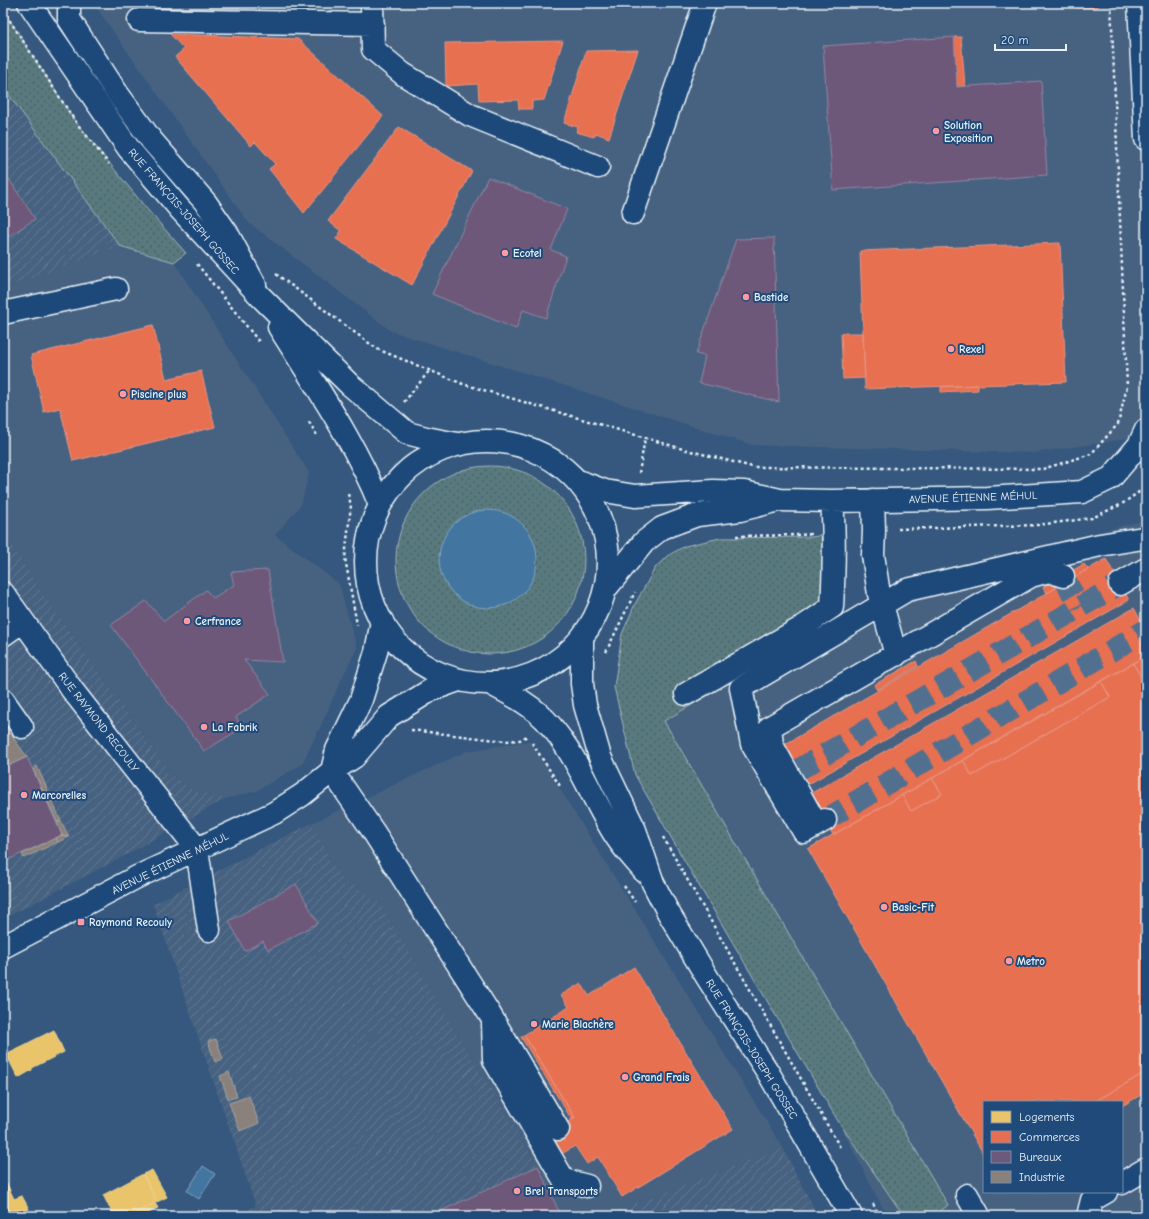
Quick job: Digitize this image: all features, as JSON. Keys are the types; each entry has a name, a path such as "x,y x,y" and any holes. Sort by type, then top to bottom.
{"main road":[{"name":"RUE FRANÇOIS-JOSEPH GOSSEC","path":"29,3 129,149 179,208 261,297 349,384 407,433 458,444"},
{"name":"RUE FRANÇOIS-JOSEPH GOSSEC","path":"68,3 69,19 117,93 152,141 206,203 227,233 261,297 356,451 372,484 380,505"},
{"path":"632,214 705,3"},
{"path":"1139,3 1146,139"},
{"path":"139,20 372,14 373,49 403,74 470,115 598,167"},
{"path":"3,313 116,289"},
{"path":"480,441 516,444 550,458 578,482 595,508 606,538 607,587 600,606 582,638 559,660 531,675 493,685 456,681 421,663 399,644 382,621 370,592 366,561 370,533 380,505 396,481 418,462 458,444 480,441"},
{"name":"AVENUE ÉTIENNE MÉHUL","path":"578,482 605,491 635,496 712,491 744,492 780,500 832,501 987,498 1082,492 1111,478 1144,442"},
{"name":"AVENUE ÉTIENNE MÉHUL","path":"607,587 644,542 662,528 697,515 740,510 780,500"},
{"path":"873,500 873,555 881,605 896,655"},
{"path":"686,694 800,628 832,607 835,531 832,501"},
{"path":"1063,576 1049,571 1031,576 770,727 772,745 792,774 820,822 804,832 752,744 741,688 907,590 1100,545 1143,538 1146,539"},
{"path":"1120,584 1146,569"},
{"name":"RUE RAYMOND RECOULY","path":"3,593 73,691 197,849"},
{"path":"3,635 23,621"},
{"path":"382,621 376,652 361,700 338,750 332,771 373,831 493,1021 558,1129"},
{"name":"RUE FRANÇOIS-JOSEPH GOSSEC","path":"582,638 582,684 585,705 600,757 635,830 653,883 706,977 769,1074 851,1216"},
{"name":"AVENUE ÉTIENNE MÉHUL","path":"3,947 137,877 274,813 302,795 332,771 354,757 389,716 431,690 456,681"},
{"name":"RUE FRANÇOIS-JOSEPH GOSSEC","path":"493,685 520,700 550,725 569,753 617,838 653,883"},
{"path":"3,700 22,727"},
{"path":"197,849 209,930"},
{"path":"493,1021 494,1060 564,1180 587,1186"},
{"path":"1123,1182 1146,1169"},
{"path":"967,1194 979,1216"}],"path":[{"path":"275,273 377,349 463,384 683,449 753,467 1043,469 1091,454 1118,424 1127,387 1111,3"},
{"path":"3,10 75,121 110,165"},
{"path":"197,264 264,349"},
{"path":"307,419 319,439"},
{"path":"874,530 1038,525 1092,518 1122,504 1146,487"},
{"path":"348,492 351,505 345,558 358,632"},
{"path":"735,536 799,535 835,531"},
{"path":"606,652 631,598 639,586"},
{"path":"389,716 402,729 505,741 520,740 527,736 545,720"},
{"path":"527,736 564,792"},
{"path":"663,836 844,1154"},
{"path":"624,885 636,905"},
{"path":"872,1202 880,1216"}],"shaded area":[{"path":"248,3 1146,3 1146,436 1033,453 752,445 391,331 248,222 96,7"},
{"path":"3,87 120,246 3,289"},
{"path":"120,246 174,262 309,473 301,505 275,535 339,584 357,648 302,764 256,791 225,799 194,791 174,778 42,592 3,533 3,289"},
{"path":"488,510 507,514 522,525 533,540 537,559 533,578 522,593 507,604 488,608 469,604 454,593 443,578 439,559 443,540 454,525 469,514"},
{"path":"1146,520 1146,1207 1130,1216 887,1216 788,1025 663,721 741,676 730,659 811,636 904,578"},
{"path":"3,533 42,592 174,778 194,791 225,799 126,855 3,919"},
{"path":"530,741 783,1148 602,1216 561,1216 538,1166 379,902 340,876 312,823 467,751"},
{"path":"312,823 340,876 379,902 538,1166 561,1216 236,1216 256,1206 153,904"},
{"path":"783,1148 818,1216 602,1216"},
{"path":"203,1166 215,1174 199,1199 187,1191"}],"green space":[{"path":"3,10 75,121 146,208 186,253 174,262 120,246 3,87"},
{"path":"490,466 508,468 526,473 550,487 563,500 577,524 582,542 584,560 582,578 577,596 563,620 550,633 526,647 508,652 490,654 472,652 454,647 430,633 417,620 403,596 398,578 396,560 398,542 403,524 417,500 430,487 454,473 472,468"},
{"path":"820,534 824,548 827,626 811,636 730,659 741,676 664,721 948,1205 934,1216 904,1216 838,1121 635,775 614,687 622,634 635,604 655,568 667,556 685,546 720,538 811,537 818,536"}],"building: Logements":[{"path":"54,1030 64,1052 32,1068 32,1070 18,1078 6,1054"},
{"path":"152,1170 167,1197 157,1202 143,1174"},
{"path":"143,1174 157,1202 130,1216 114,1216 103,1195"},
{"path":"7,1184 14,1199 22,1196 29,1209 18,1215 19,1216 3,1216 3,1186"},
{"path":"155,1203 158,1208 143,1216 130,1216"}],"building: Commerces":[{"path":"1075,3 1098,3 1098,7 1076,8"},
{"path":"170,34 298,39 383,116 304,213 269,169 275,164 255,142 251,146 175,57 184,49"},
{"path":"954,37 961,37 965,86 957,87"},
{"path":"563,41 544,100 532,101 532,109 519,109 518,100 479,101 478,84 446,86 445,43"},
{"path":"638,50 609,138 596,133 594,137 576,132 578,127 564,123 586,51"},
{"path":"399,127 472,171 412,285 336,239 341,231 328,221"},
{"path":"1060,243 1066,382 865,389 860,251"},
{"name":"Piscine plus","path":"153,325 166,379 201,371 215,427 73,461 60,408 44,412 31,355"},
{"path":"841,333 863,333 865,378 843,379"},
{"path":"978,385 978,390 941,392 941,387"},
{"path":"1106,559 1129,600 805,786 782,746"},
{"path":"1084,564 1088,569 1047,593 1043,587"},
{"path":"1134,608 1146,630 1146,656 833,835 810,794"},
{"path":"1146,656 1146,678 1143,680 1133,663"},
{"path":"916,661 918,666 877,690 874,685"},
{"name":"Metro","path":"1133,663 1143,680 1146,678 1146,1072 1096,1101 983,1101 983,1153 808,849 902,795 911,811 942,794 932,778 963,760 972,776 1110,697 1101,681"},
{"path":"1101,681 1110,697 972,776 963,760"},
{"path":"932,778 942,794 911,811 902,795"},
{"name":"Grand Frais","path":"634,967 733,1129 622,1197 598,1157 587,1164 575,1146 558,1156 546,1136 575,1118 524,1035 569,1007 561,995 581,983 589,996"},
{"path":"524,1035 575,1118 572,1120 521,1037"},
{"path":"1146,1072 1146,1092 1123,1105 1123,1101 1096,1101"}],"building: Bureaux":[{"name":"Solution Exposition","path":"954,37 957,87 1041,81 1047,175 833,190 823,46"},
{"path":"3,170 35,219 3,240"},
{"name":"Ecotel","path":"488,177 567,209 551,250 566,256 546,318 523,310 516,329 432,294"},
{"name":"Bastide","path":"774,238 779,402 699,383 705,356 696,354 736,239"},
{"path":"268,570 283,662 244,660 270,694 236,717 242,728 204,751 111,625 146,601 164,621 206,590 213,598 234,585 231,572"},
{"name":"Marcorelles","path":"27,757 62,835 3,862 3,768"},
{"path":"296,884 318,923 268,950 263,941 245,951 229,921"},
{"name":"Brel Transports","path":"538,1166 561,1216 430,1216"}],"building: Industrie":[{"path":"3,723 27,757 3,768"},
{"path":"37,766 61,821 57,822 33,769"},
{"path":"61,821 69,837 62,835 57,823"},
{"path":"62,835 69,837 58,842 56,838"},
{"path":"56,838 58,842 24,858 22,854"},
{"path":"216,1039 223,1059 215,1062 208,1041"},
{"path":"229,1072 237,1097 228,1099 220,1076"},
{"path":"249,1096 259,1123 240,1131 229,1103"}],"tunnel":[{"path":"1063,576 1080,607"},
{"path":"796,771 1120,584"},
{"path":"825,820 1146,630"}],"place":[{"name":"Solution Exposition","path":"936,131"},
{"name":"Ecotel","path":"505,253"},
{"name":"Bastide","path":"746,297"},
{"name":"Rexel","path":"951,349"},
{"name":"Piscine plus","path":"123,394"},
{"name":"Cerfrance","path":"187,621"},
{"name":"La Fabrik","path":"204,727"},
{"name":"Marcorelles","path":"24,795"},
{"name":"Basic-Fit","path":"884,907"},
{"name":"Raymond Recouly","path":"81,922"},
{"name":"Metro","path":"1009,961"},
{"name":"Marie Blachère","path":"534,1024"},
{"name":"Grand Frais","path":"625,1077"},
{"name":"Brel Transports","path":"517,1191"}]}
